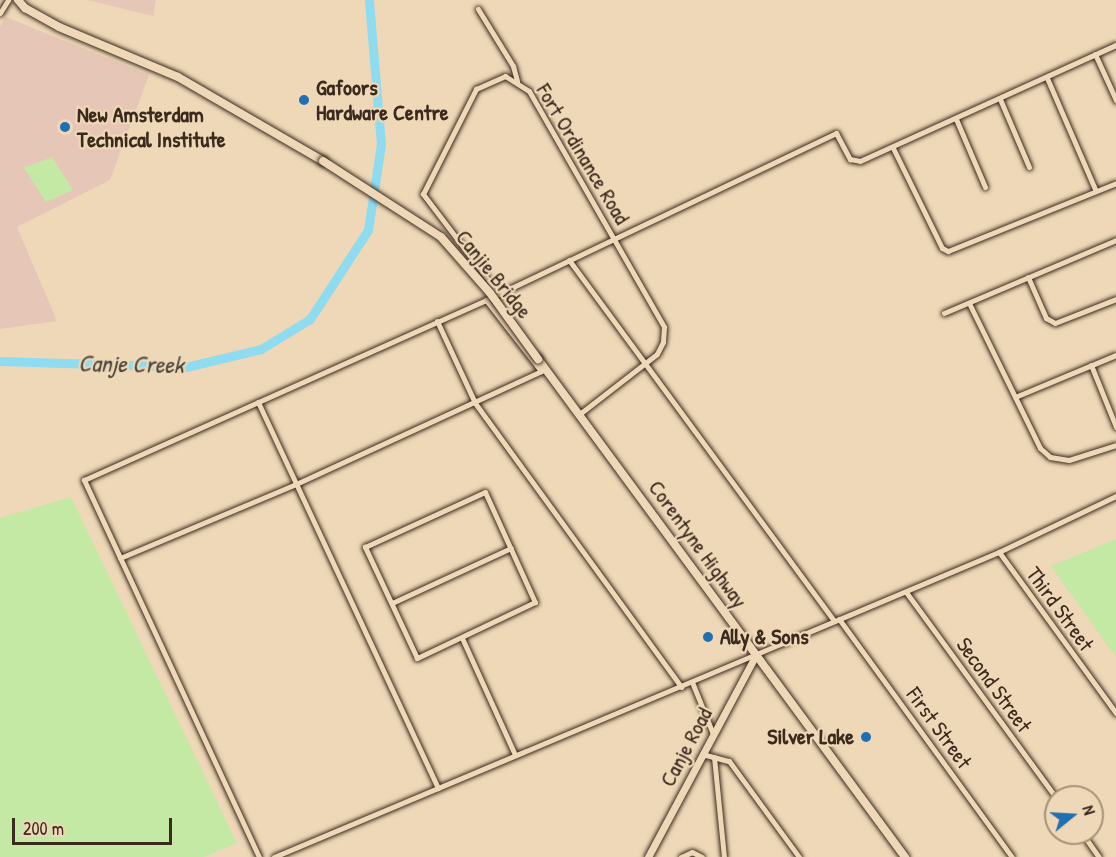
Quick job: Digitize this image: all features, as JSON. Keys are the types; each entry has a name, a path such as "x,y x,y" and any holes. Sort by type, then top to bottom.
{"main road":[{"name":"Canjie Bridge","path":"18,0 25,8 59,27 178,77 323,161 441,237 490,293 544,370"},
{"name":"Corentyne Highway","path":"544,370 581,413 905,857"}],"street":[{"path":"0,13 8,0"},
{"path":"478,9 513,66 517,81"},
{"path":"259,857 84,480 486,300 836,133 850,159 860,162 1116,45"},
{"path":"1095,54 1116,100"},
{"name":"Fort Ordinance Road","path":"499,294 423,194 476,89 505,76 517,81 529,91 664,327 663,342 647,364 581,413"},
{"path":"1047,78 1096,191"},
{"path":"1000,99 1029,167"},
{"path":"956,119 985,187"},
{"path":"893,148 942,248 948,251 1116,183"},
{"path":"944,313 1116,240"},
{"name":"First Street","path":"569,260 1012,857"},
{"path":"1028,278 1046,318 1055,323 1116,299"},
{"path":"120,558 296,484 544,370 486,300"},
{"path":"969,303 1040,448 1050,457 1069,460 1116,445"},
{"path":"437,321 475,403 681,687"},
{"path":"1015,397 1116,356"},
{"path":"1091,365 1116,428"},
{"path":"258,402 438,788"},
{"path":"486,492 511,548 535,602 417,658 366,547 486,492"},
{"path":"274,857 906,592 999,552 1116,496"},
{"path":"392,603 511,548"},
{"name":"Third Street","path":"999,552 1116,713"},
{"name":"Second Street","path":"906,592 1047,785"},
{"path":"462,638 515,755"},
{"name":"Canje Road","path":"648,857 756,655"},
{"path":"692,682 713,734"},
{"path":"702,754 729,761 799,857"},
{"path":"714,757 724,857"},
{"path":"681,857 697,852 702,857"}],"shaded area":[{"path":"87,0 156,0 153,16"},
{"name":"New Amsterdam Technical Institute","path":"6,17 149,75 110,180 17,227 57,321 0,329 0,26"}],"green space":[{"path":"52,157 73,190 46,202 24,168"},
{"path":"71,497 237,843 204,857 0,857 0,518"},
{"path":"1116,539 1116,657 1051,566"}],"waterway":[{"name":"Canje Creek","path":"0,361 186,367 261,349 310,319 368,230 381,144 369,0"}],"place":[{"name":"Gafoors Hardware Centre","path":"304,100"},
{"name":"New Amsterdam Technical Institute","path":"65,127"},
{"name":"Ally & Sons","path":"708,637"},
{"name":"Silver Lake","path":"866,737"}]}
